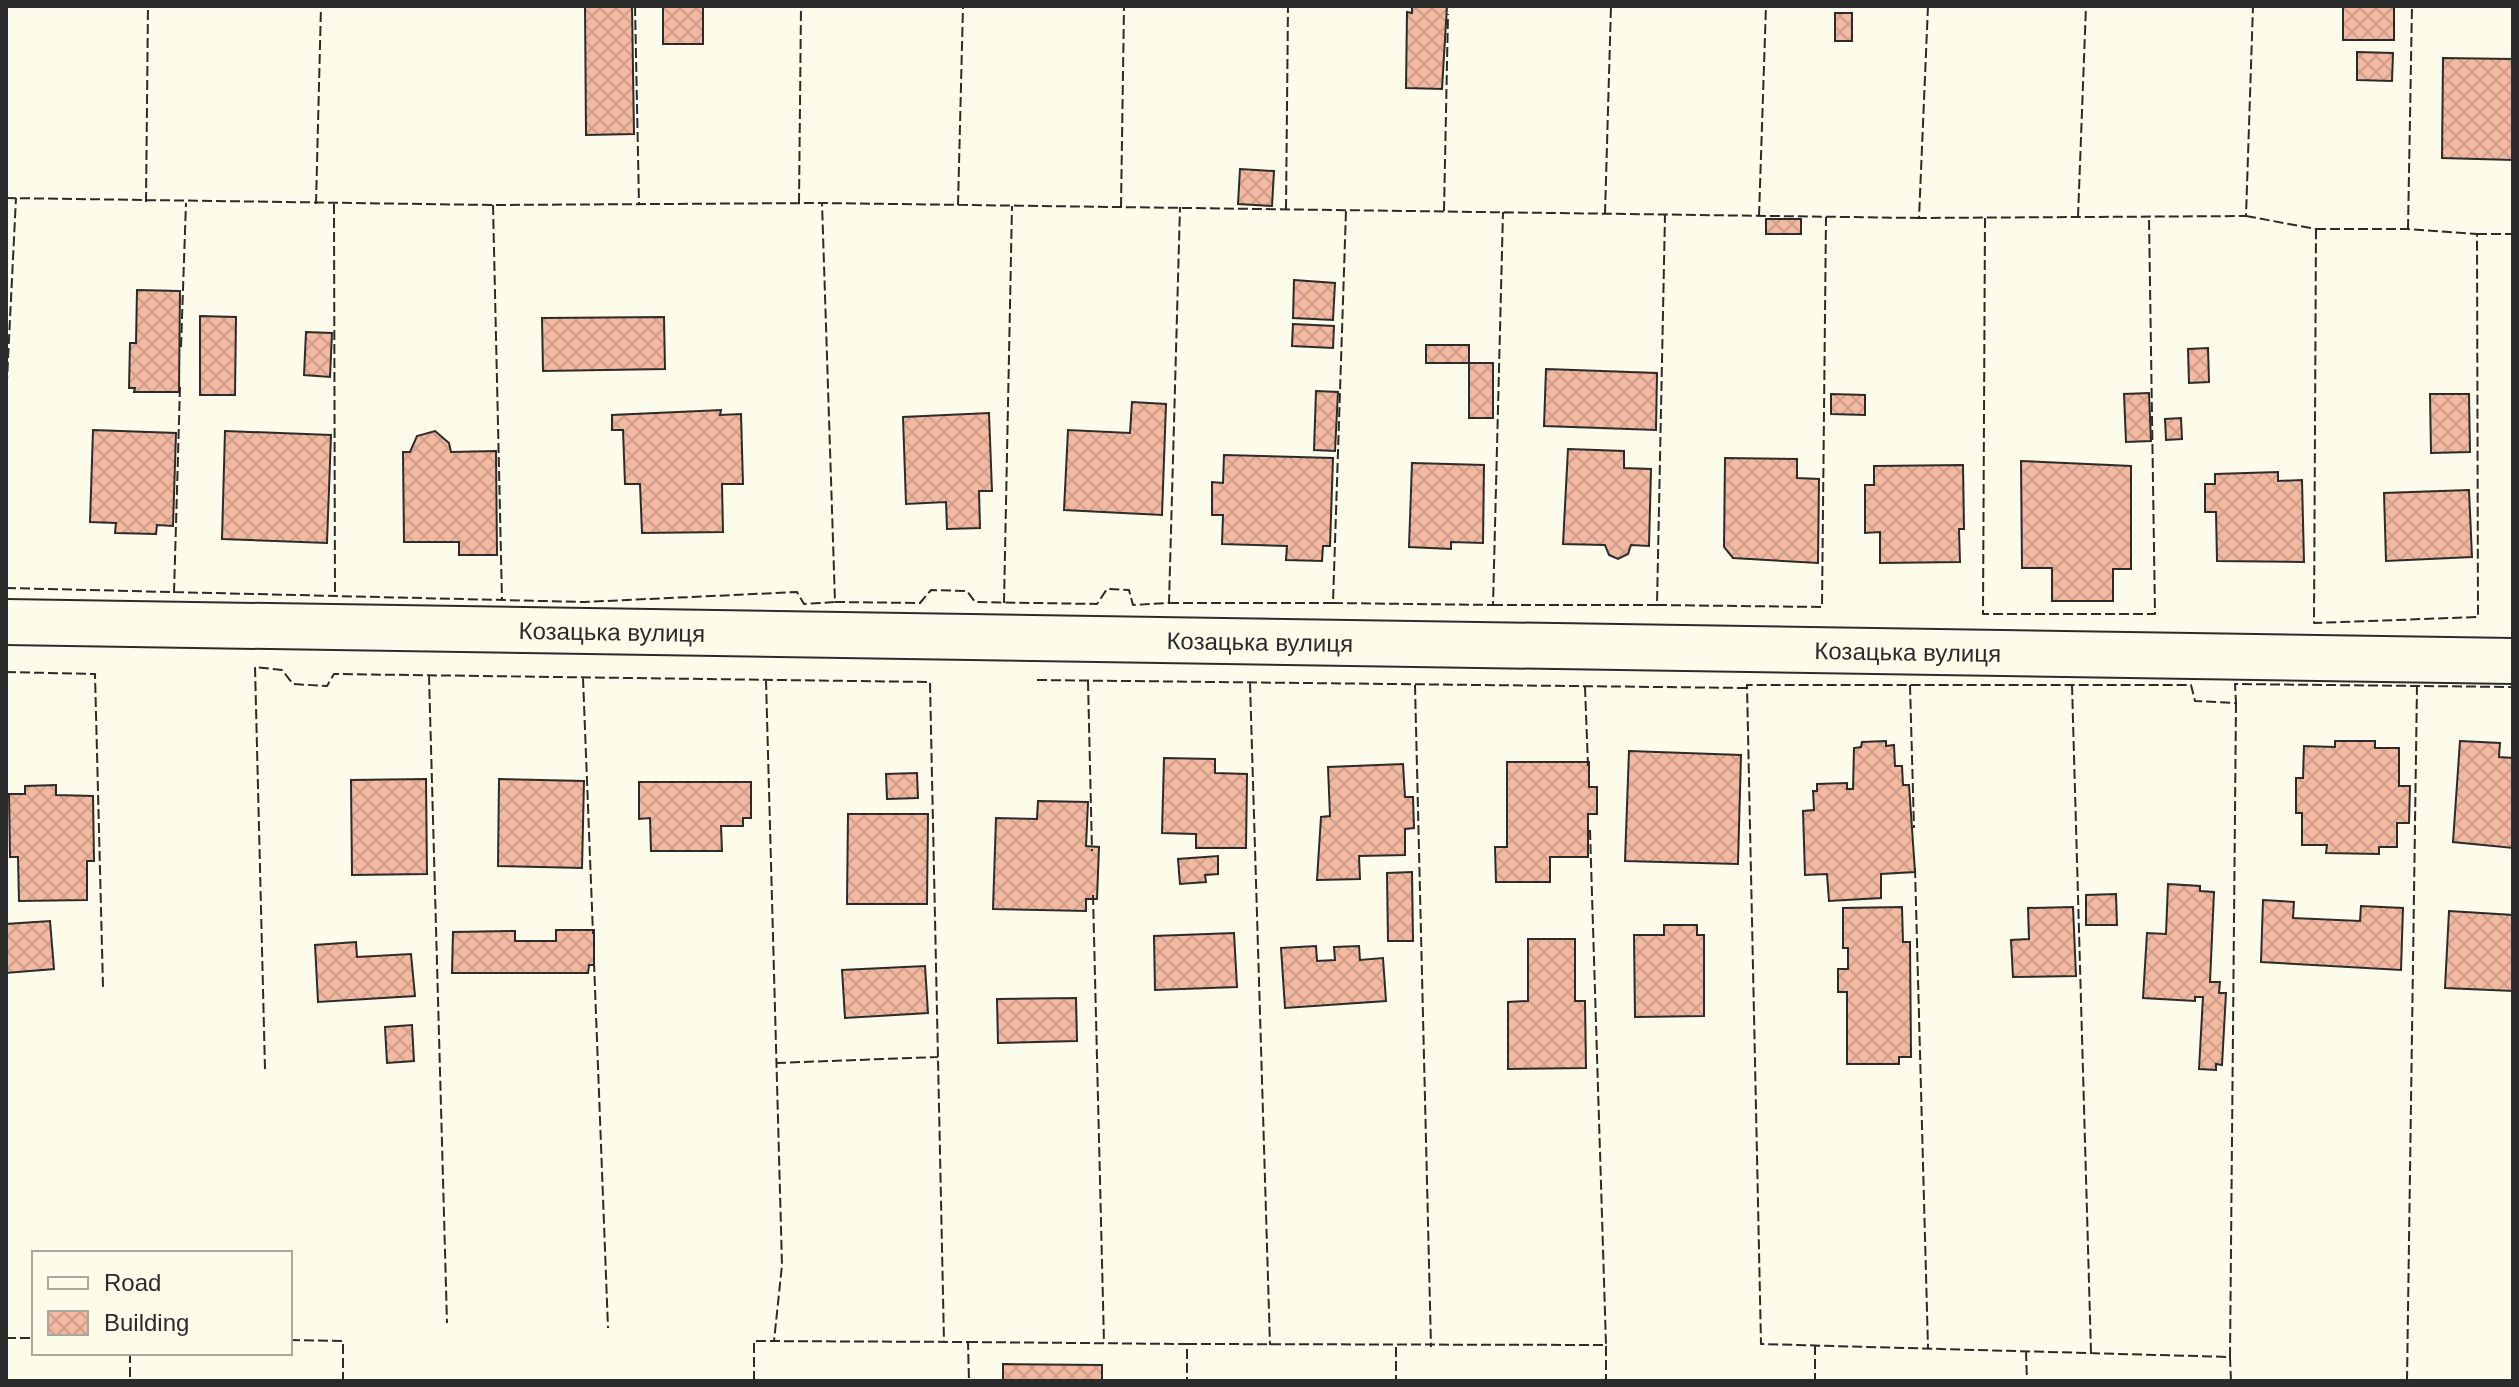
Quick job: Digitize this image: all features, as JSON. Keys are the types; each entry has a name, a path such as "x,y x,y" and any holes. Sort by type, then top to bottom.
{"street":[{"name":"Козацька вулиця","path":"6,622 2513,661"}],"building":[{"path":"585,6 632,6 634,134 586,135"},
{"path":"663,6 703,6 703,44 663,44"},
{"path":"1412,6 1447,6 1442,89 1406,88 1407,12 1412,13"},
{"path":"2343,6 2394,6 2394,40 2343,40"},
{"path":"1835,13 1852,13 1852,41 1835,41"},
{"path":"2357,52 2393,53 2392,81 2357,80"},
{"path":"2443,58 2513,59 2513,160 2442,158"},
{"path":"1240,169 1274,171 1272,206 1238,204"},
{"path":"1766,219 1801,219 1801,234 1766,234"},
{"path":"1294,280 1335,283 1333,320 1293,318"},
{"path":"137,290 180,291 179,392 134,392 135,388 129,388 130,343 136,343"},
{"path":"200,316 236,317 235,395 200,395"},
{"path":"664,317 665,369 543,371 542,318"},
{"path":"1293,324 1334,326 1333,348 1292,346"},
{"path":"306,332 332,333 330,377 304,375"},
{"path":"1426,345 1469,345 1469,363 1426,363"},
{"path":"2208,348 2209,382 2189,383 2188,349"},
{"path":"1469,363 1493,363 1493,418 1469,418"},
{"path":"1546,369 1657,373 1656,430 1544,426"},
{"path":"1316,391 1338,392 1335,451 1314,450"},
{"path":"2149,393 2151,441 2126,442 2124,394"},
{"path":"1831,394 1865,395 1865,415 1831,414"},
{"path":"2430,394 2469,394 2470,452 2431,453"},
{"path":"1132,402 1166,404 1162,515 1064,510 1068,430 1130,433"},
{"path":"721,410 720,415 741,414 743,484 722,484 723,532 642,533 640,484 625,484 623,430 612,430 612,415"},
{"path":"989,413 992,491 979,491 980,528 947,529 946,502 906,504 903,417"},
{"path":"2181,418 2182,439 2166,440 2165,419"},
{"path":"93,430 176,433 173,526 157,525 156,534 115,533 116,523 90,522"},
{"path":"225,431 331,435 327,543 222,539"},
{"path":"435,431 449,443 451,452 496,451 497,555 459,555 459,542 404,542 403,452 410,452 417,436"},
{"path":"1568,449 1624,451 1624,468 1651,469 1649,546 1631,545 1628,554 1618,559 1609,555 1605,545 1563,544"},
{"path":"1224,455 1333,458 1330,546 1323,546 1322,561 1286,560 1287,546 1222,544 1223,515 1212,515 1212,482 1223,483"},
{"path":"1725,458 1797,459 1797,478 1819,479 1818,563 1733,558 1724,547"},
{"path":"2021,461 2131,466 2131,569 2113,569 2113,601 2052,601 2052,568 2022,568"},
{"path":"1412,463 1484,465 1483,543 1451,542 1451,549 1409,547"},
{"path":"1963,465 1964,529 1959,529 1960,562 1880,563 1880,532 1865,533 1865,485 1874,485 1874,466"},
{"path":"2278,472 2278,481 2302,480 2304,562 2217,561 2216,512 2205,512 2205,484 2215,484 2215,474"},
{"path":"2469,490 2472,557 2386,561 2384,493"},
{"path":"1886,741 1886,746 1894,745 1895,766 1902,766 1903,785 1909,785 1915,872 1881,874 1881,898 1829,901 1827,874 1805,875 1803,811 1814,810 1813,791 1817,791 1817,784 1847,783 1847,789 1853,789 1854,748 1861,747 1862,742"},
{"path":"2335,741 2375,741 2375,748 2399,748 2399,786 2410,786 2409,823 2397,823 2397,847 2379,847 2379,854 2326,853 2327,845 2302,845 2302,813 2296,813 2296,778 2303,778 2304,746 2335,747"},
{"path":"2460,741 2500,743 2499,757 2513,758 2513,848 2453,842"},
{"path":"1629,751 1741,755 1738,864 1625,861"},
{"path":"1164,758 1215,759 1215,773 1247,774 1246,848 1196,848 1196,834 1162,833"},
{"path":"1507,762 1589,762 1589,787 1597,787 1597,814 1588,814 1588,857 1550,857 1550,882 1496,882 1495,847 1507,847"},
{"path":"1403,764 1405,797 1413,797 1414,828 1405,829 1405,855 1359,856 1360,879 1317,880 1321,817 1330,816 1328,767"},
{"path":"917,773 918,798 887,799 886,774"},
{"path":"426,779 427,874 352,875 351,780"},
{"path":"499,779 584,781 582,868 498,866"},
{"path":"639,782 751,782 751,818 743,818 743,826 721,826 722,851 651,851 650,818 639,819"},
{"path":"56,785 56,795 93,796 94,861 87,861 87,900 19,901 18,857 10,857 9,794 25,794 25,786"},
{"path":"1038,801 1088,802 1086,846 1099,847 1097,899 1086,899 1086,911 993,909 996,818 1037,819"},
{"path":"848,814 928,814 927,904 847,904"},
{"path":"1218,856 1218,874 1205,875 1206,882 1180,884 1178,859"},
{"path":"1412,872 1413,941 1388,941 1387,873"},
{"path":"2168,884 2200,886 2200,891 2214,892 2210,982 2220,982 2219,993 2226,993 2222,1065 2216,1064 2216,1070 2199,1069 2203,997 2195,997 2195,1001 2143,998 2147,933 2166,934"},
{"path":"2116,894 2117,925 2086,925 2086,895"},
{"path":"2263,900 2294,902 2293,918 2360,921 2361,906 2403,908 2401,970 2261,962"},
{"path":"1902,907 1903,942 1910,942 1911,1057 1899,1057 1899,1064 1847,1064 1847,992 1838,992 1838,969 1848,969 1848,948 1843,948 1843,908"},
{"path":"2073,907 2076,976 2013,977 2011,940 2029,939 2028,908"},
{"path":"2449,911 2513,915 2513,991 2445,988"},
{"path":"50,921 54,969 6,973 6,924"},
{"path":"1664,925 1697,925 1697,935 1704,935 1704,1016 1635,1017 1634,935 1664,935"},
{"path":"556,930 594,930 594,965 589,965 588,973 452,973 453,932 515,931 515,941 556,941"},
{"path":"1234,933 1237,987 1155,990 1154,936"},
{"path":"1528,939 1575,939 1575,1001 1585,1001 1586,1068 1508,1069 1508,1002 1528,1001"},
{"path":"356,942 357,957 411,954 415,996 318,1002 315,945"},
{"path":"1316,946 1317,961 1335,960 1334,947 1359,946 1360,960 1383,958 1386,1001 1285,1008 1281,948"},
{"path":"925,966 928,1013 845,1018 842,970"},
{"path":"1076,998 1077,1041 998,1043 997,999"},
{"path":"412,1025 414,1061 387,1063 385,1027"},
{"path":"1003,1364 1102,1365 1102,1381 1003,1381"}],"fence":[{"path":"146,202 148,6"},
{"path":"316,204 321,6"},
{"path":"635,6 639,204"},
{"path":"799,203 801,6"},
{"path":"958,205 963,6"},
{"path":"1121,207 1124,6"},
{"path":"1286,209 1288,6"},
{"path":"1605,214 1611,6"},
{"path":"1759,216 1766,6"},
{"path":"1928,6 1919,218 2246,216 2253,6"},
{"path":"2078,217 2086,6"},
{"path":"2408,229 2412,6"},
{"path":"1444,211 1448,14"},
{"path":"6,198 493,205 822,203 1919,218"},
{"path":"6,400 16,198"},
{"path":"181,347 186,203"},
{"path":"6,588 584,602 797,592 804,604 835,602 822,203"},
{"path":"334,204 335,597"},
{"path":"493,205 502,600"},
{"path":"1004,603 1012,206"},
{"path":"835,602 920,603 931,590 967,591 975,602 1097,604 1107,589 1129,590 1133,605 1169,603 1180,207"},
{"path":"1169,603 1333,603 1346,210"},
{"path":"1333,603 1493,605 1503,212"},
{"path":"1493,605 1657,605 1665,215"},
{"path":"2246,216 2316,229"},
{"path":"1657,605 1822,607 1826,217"},
{"path":"1985,218 1983,614 2155,614 2149,217"},
{"path":"2316,229 2408,229 2477,234 2478,617 2314,623 2316,229"},
{"path":"2477,234 2513,234"},
{"path":"174,593 180,387"},
{"path":"265,1069 255,667 282,670 293,684 327,686 334,674 930,682 944,1342"},
{"path":"6,672 95,674 103,987"},
{"path":"429,675 447,1323"},
{"path":"583,678 593,934"},
{"path":"766,680 782,1265 774,1341"},
{"path":"1037,680 1748,688"},
{"path":"1088,681 1092,851"},
{"path":"1250,683 1270,1345"},
{"path":"2236,703 2230,1357 1761,1344 1747,685 2191,685 2195,701 2236,703 2235,684 2513,687"},
{"path":"1415,685 1431,1347"},
{"path":"1910,685 1914,828"},
{"path":"2072,685 2091,1353"},
{"path":"2407,1381 2417,685"},
{"path":"1585,687 1588,766"},
{"path":"1590,830 1606,1345"},
{"path":"1915,868 1928,1348"},
{"path":"1093,895 1104,1343"},
{"path":"594,962 608,1328"},
{"path":"776,1063 938,1057"},
{"path":"6,1338 32,1338"},
{"path":"292,1340 343,1341 343,1381"},
{"path":"754,1381 754,1341 968,1342 969,1381"},
{"path":"968,1342 1187,1344 1187,1381"},
{"path":"1187,1344 1606,1345 1606,1381"},
{"path":"1815,1345 1815,1381"},
{"path":"1396,1347 1396,1381"},
{"path":"2026,1351 2027,1381"},
{"path":"130,1355 130,1381"},
{"path":"2230,1357 2231,1381"}]}
